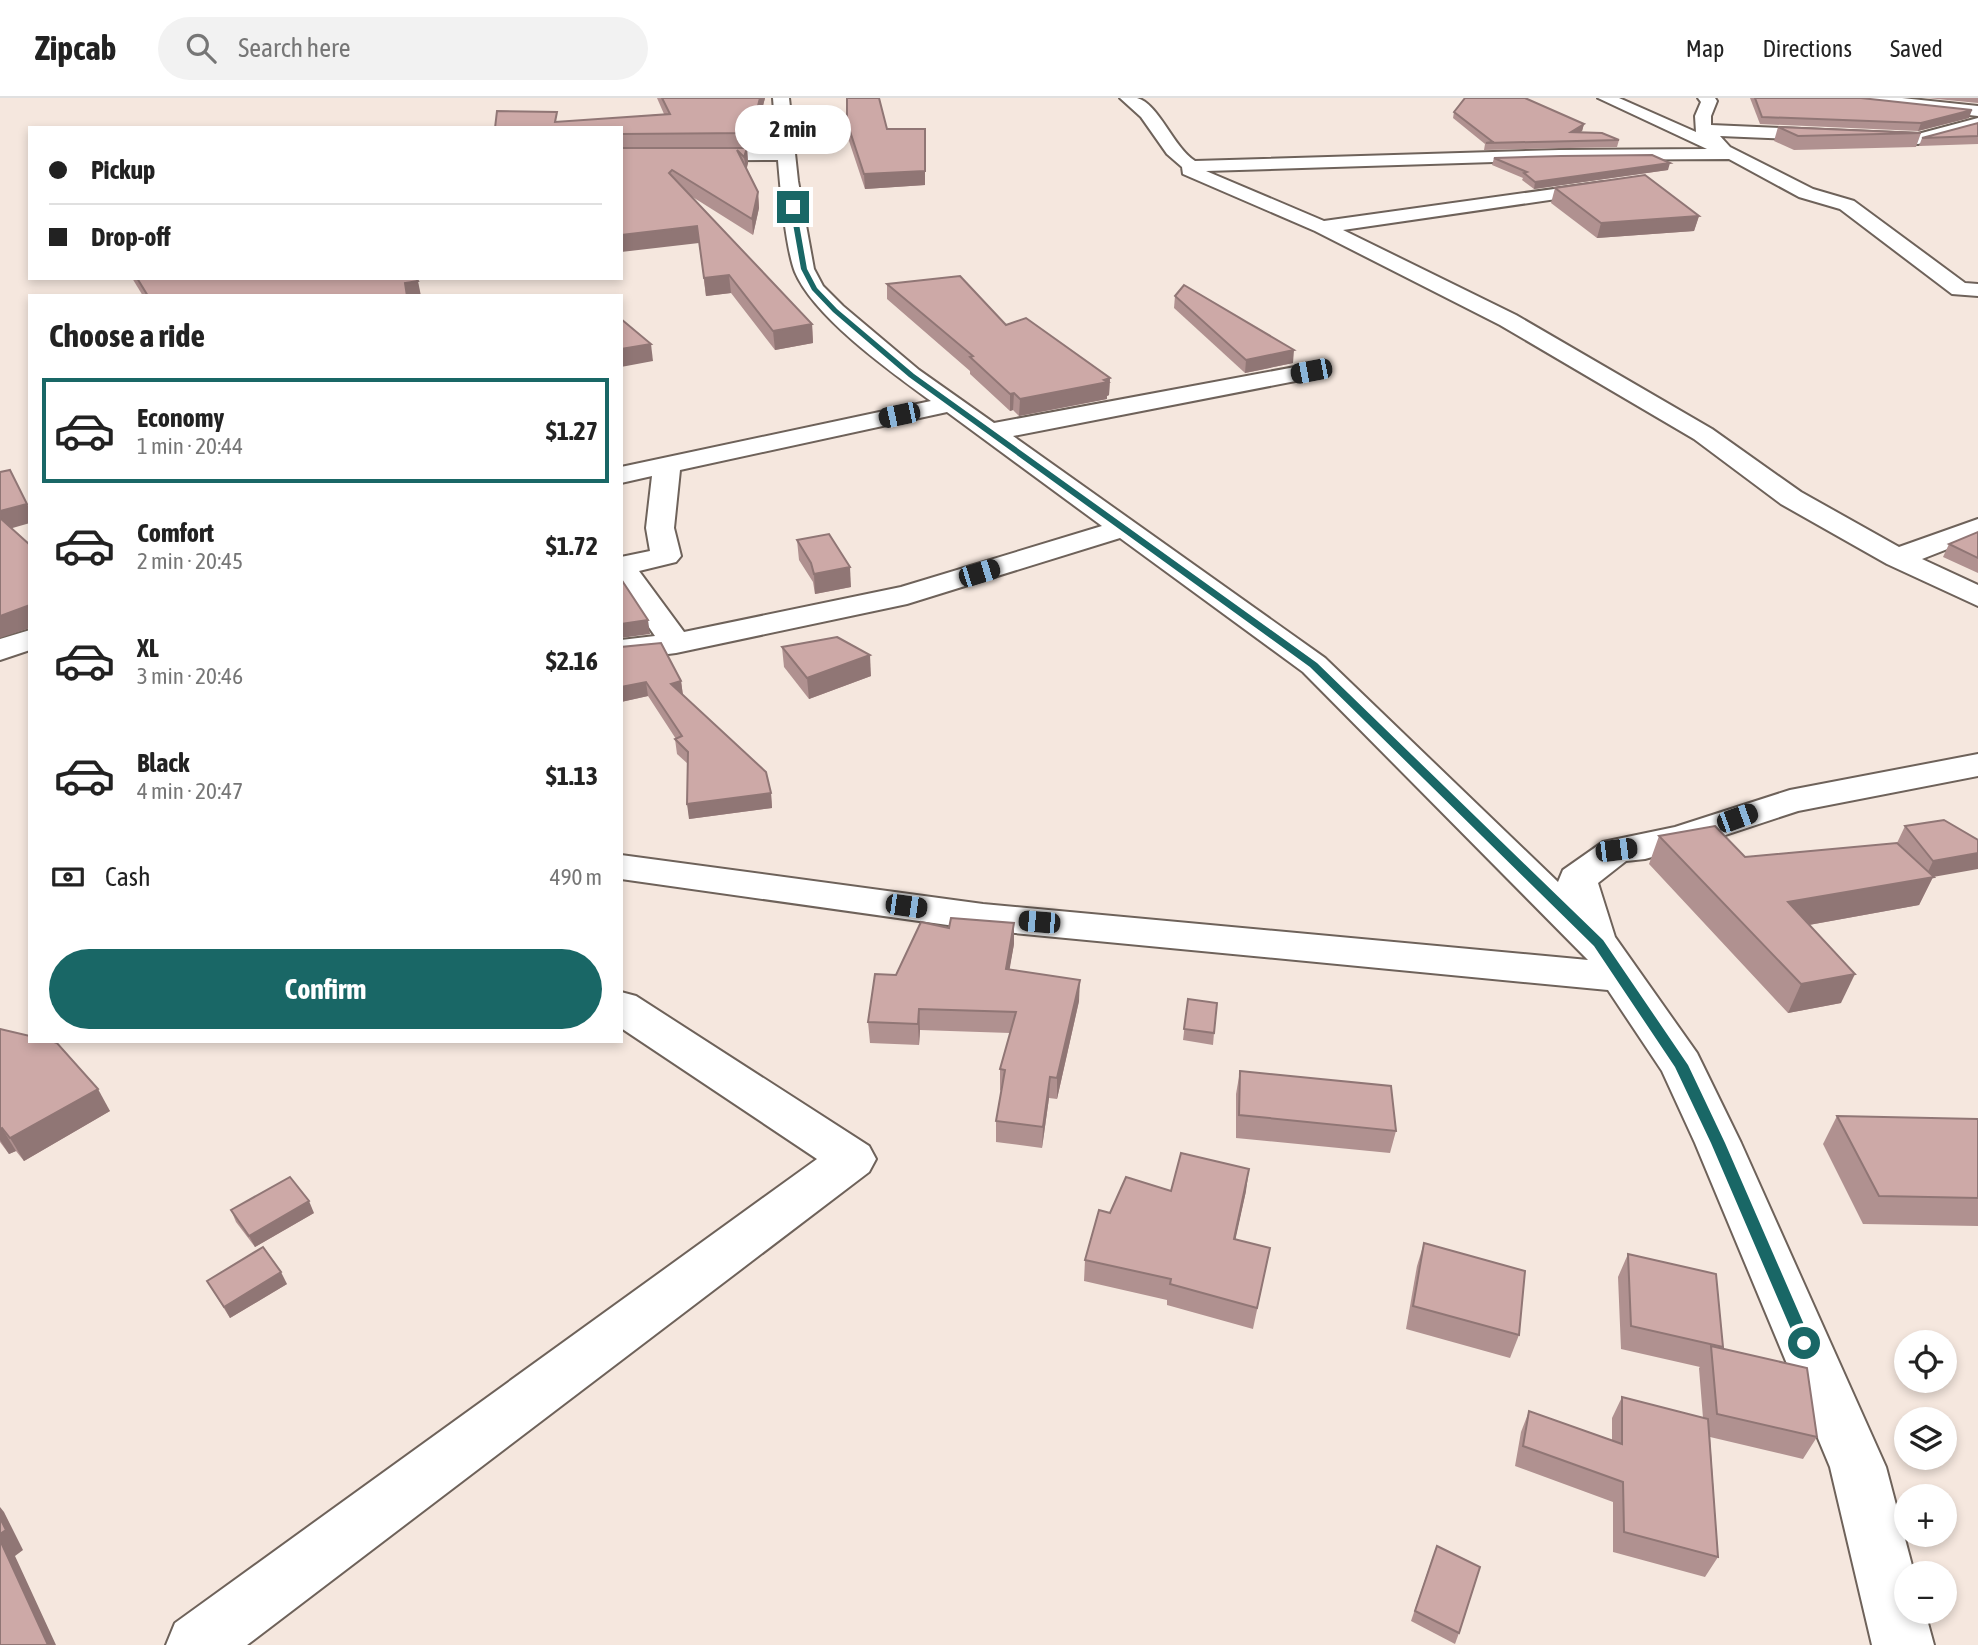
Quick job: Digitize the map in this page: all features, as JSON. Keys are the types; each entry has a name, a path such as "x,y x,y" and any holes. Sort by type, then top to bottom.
{"street":[{"path":"781,98 804,269 814,289 835,311 951,404 1314,665 1598,943 1681,1065 1718,1143 1858,1468 1903,1645"},
{"path":"1128,98 1148,114 1156,130 1182,161 1192,166 1559,155 1732,154"},
{"path":"1606,98 1732,154 1806,193 1847,205 1969,290 1978,301"},
{"path":"1703,130 1703,116 1709,101 1706,98"},
{"path":"1859,98 1978,111"},
{"path":"1703,130 1918,139 1978,122"},
{"path":"1703,130 1732,154"},
{"path":"623,156 787,155"},
{"path":"1192,166 1189,170 1322,227 1508,320 1703,434 1791,498 1897,558 1978,597"},
{"path":"1701,174 1755,166"},
{"path":"1322,227 1620,185"},
{"path":"988,430 1000,431 1311,371"},
{"path":"623,475 951,404"},
{"path":"623,566 666,556 660,528 667,464"},
{"path":"1897,558 1978,527"},
{"path":"623,650 676,643 907,595 1124,528"},
{"path":"623,569 676,643"},
{"path":"0,650 28,640"},
{"path":"1598,943 1577,879 1616,850 1644,847 1688,835 1790,801 1978,765"},
{"path":"623,866 983,917 1621,977"},
{"path":"197,1645 852,1159 623,1008"}],"building":[{"path":"662,98 760,98 751,133 623,134 623,126 495,126 497,111 557,112 555,122 670,114"},
{"path":"847,98 879,98 887,129 925,129 925,171 864,174 847,122"},
{"path":"1465,98 1525,98 1584,124 1571,132 1602,133 1619,140 1486,143 1493,142 1454,112"},
{"path":"1755,98 1861,98 1972,110 1921,123 1762,117"},
{"path":"1978,123 1978,136 1922,138"},
{"path":"1778,127 1921,133 1798,136"},
{"path":"623,148 747,148 744,157 737,150 758,192 752,219 672,170 669,173 812,324 773,331 729,275 704,278 697,226 623,235"},
{"path":"1652,155 1670,163 1535,182 1524,173 1527,172 1494,158 1561,156"},
{"path":"1645,175 1699,216 1601,223 1555,188"},
{"path":"960,276 1006,325 1026,318 1110,378 1104,380 1108,382 1020,399 1014,393 1010,394 970,357 973,356 887,284"},
{"path":"138,280 418,281 405,283 407,294 147,294"},
{"path":"1184,285 1294,350 1246,360 1175,296"},
{"path":"623,321 651,344 623,349"},
{"path":"10,470 27,504 0,511 0,472"},
{"path":"0,518 28,543 28,606 0,616"},
{"path":"1978,532 1978,558 1949,544"},
{"path":"829,534 850,567 814,574 811,563 797,540"},
{"path":"623,582 648,620 623,624"},
{"path":"837,637 870,655 807,678 782,647"},
{"path":"661,643 681,681 671,684 766,772 771,793 687,804 688,752 675,739 682,736 646,682 623,687 623,647"},
{"path":"1944,820 1978,840 1978,853 1933,861 1905,826"},
{"path":"1715,826 1745,857 1897,843 1934,877 1788,902 1855,974 1801,984 1659,836"},
{"path":"951,918 1014,923 1006,969 1080,980 1057,1078 1050,1077 1043,1127 996,1121 1005,1070 1000,1069 1016,1012 919,1009 918,1024 868,1022 875,974 896,975 921,922 949,928"},
{"path":"1188,999 1217,1003 1214,1033 1184,1029"},
{"path":"0,1029 28,1036 28,1043 57,1043 98,1089 10,1138 0,1129"},
{"path":"1240,1071 1391,1086 1396,1131 1239,1115"},
{"path":"1837,1116 1978,1119 1978,1198 1879,1196"},
{"path":"1181,1153 1249,1169 1234,1239 1270,1248 1257,1308 1170,1284 1171,1279 1085,1260 1099,1210 1110,1213 1126,1177 1171,1191"},
{"path":"290,1177 309,1201 249,1236 231,1210"},
{"path":"1424,1243 1525,1271 1519,1335 1413,1306"},
{"path":"263,1247 281,1272 224,1307 207,1281"},
{"path":"1628,1254 1716,1274 1723,1347 1631,1326"},
{"path":"1711,1346 1807,1368 1817,1437 1717,1414"},
{"path":"1622,1397 1708,1419 1718,1557 1624,1532 1623,1482 1523,1446 1529,1411 1622,1444"},
{"path":"0,1518 6,1530 0,1534"},
{"path":"0,1540 48,1645 0,1645"},
{"path":"1437,1546 1480,1567 1459,1633 1415,1611"}],"route":[{"path":"793,207 804,269 814,289 835,311 911,375 1314,665 1598,943 1681,1065 1718,1143 1804,1343"}]}
